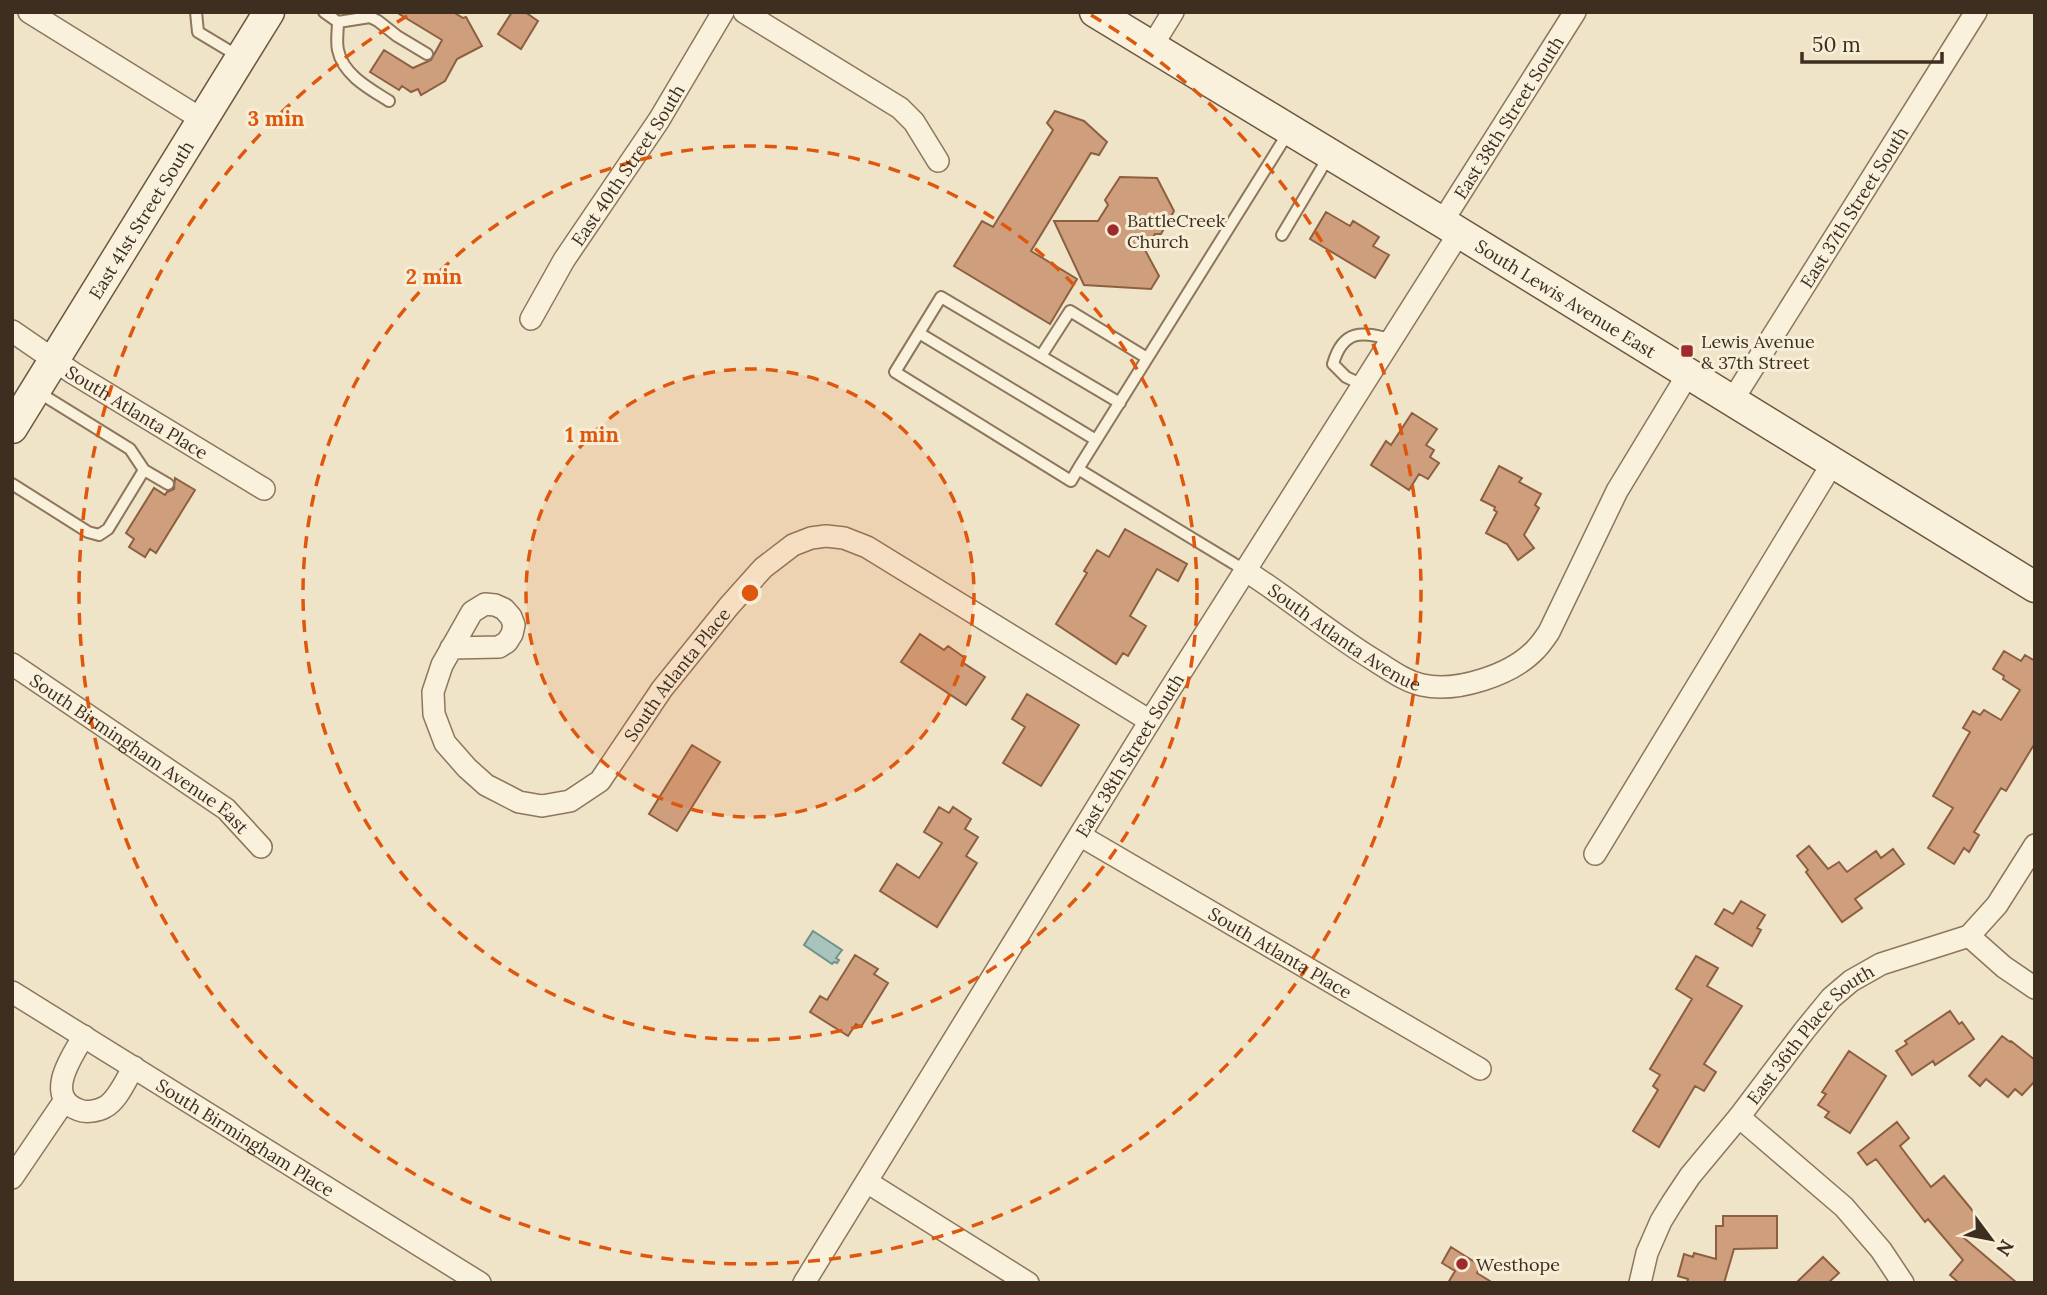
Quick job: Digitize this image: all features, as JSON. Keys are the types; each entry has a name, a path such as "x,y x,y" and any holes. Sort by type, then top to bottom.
{"main road":[{"name":"East 41st Street South","path":"12,428 269,12"},
{"name":"South Lewis Avenue East","path":"1095,12 2035,587"}],"street":[{"path":"29,12 203,120"},
{"name":"East 40th Street South","path":"531,318 565,260 659,120 723,12"},
{"path":"744,12 900,108 914,122 937,160"},
{"path":"1152,46 1173,12"},
{"name":"East 38th Street South","path":"804,1283 1150,721 1392,340 1450,228 1575,12"},
{"name":"East 37th Street South","path":"1732,401 1976,12"},
{"name":"South Atlanta Place","path":"13,333 264,489"},
{"name":"South Atlanta Avenue","path":"1246,571 1356,649 1398,675 1422,685 1450,686 1481,681 1512,666 1535,650 1549,632 1617,491 1688,374"},
{"path":"1595,854 1832,464"},
{"name":"South Atlanta Place","path":"451,649 442,665 433,692 434,714 445,743 486,785 519,802 542,806 570,801 600,781 662,689 763,568 793,545 811,538 827,536 844,538 867,547 1150,721"},
{"name":"South Birmingham Avenue East","path":"12,664 226,809 261,847"},
{"name":"South Atlanta Place","path":"1081,836 1480,1069"},
{"path":"2035,845 1997,905 1969,936 2004,967 2035,988"},
{"name":"East 36th Place South","path":"1640,1283 1647,1253 1661,1221 1690,1176 1832,998 1851,981 1881,964 1969,936"},
{"name":"South Birmingham Place","path":"12,992 480,1283"},
{"path":"84,1036 69,1059 62,1080 65,1100 71,1106 82,1112 105,1108 134,1067"},
{"path":"12,1178 65,1100"},
{"path":"1739,1117 1844,1207 1881,1250 1903,1283"},
{"path":"867,1182 1028,1283"}],"lane":[{"path":"196,12 198,32 241,58"},
{"path":"324,12 338,22 370,17 378,20 397,36 427,54"},
{"path":"338,22 338,51 346,68 363,85 389,101"},
{"path":"1120,403 941,298 895,372 1070,481 1120,403 1289,130"},
{"path":"1282,234 1330,155"},
{"path":"1041,356 1070,310 1147,358"},
{"path":"919,333 1096,440"},
{"path":"1363,385 1346,377 1333,364 1337,349 1353,336 1370,333 1392,340"},
{"path":"36,390 130,449 144,470 167,484"},
{"path":"1078,469 1246,571"},
{"path":"12,484 88,532 99,535 108,529 144,470"}],"water":[{"path":"813,931 842,950 836,958 839,960 837,963 832,964 804,945"}],"building":[{"path":"396,12 453,12 466,17 482,46 457,59 445,81 421,95 418,89 411,92 402,86 399,90 370,72 384,50 413,68 431,60 442,40"},
{"path":"512,12 525,12 538,21 521,49 498,34"},
{"path":"1055,111 1084,121 1107,142 1099,155 1091,153 1031,251 1077,279 1050,324 954,266 982,221 993,227 1053,130 1047,123"},
{"name":"BattleCreek Church","path":"1120,177 1157,178 1174,211 1161,234 1155,234 1145,250 1159,276 1151,289 1084,285 1054,221 1098,221 1108,205 1105,200"},
{"path":"1326,212 1350,226 1353,221 1379,237 1373,246 1389,255 1375,278 1310,239"},
{"path":"1412,413 1437,429 1426,445 1434,450 1430,457 1439,463 1428,479 1419,474 1409,490 1371,465 1386,441 1391,445"},
{"path":"1499,466 1522,478 1519,482 1541,494 1535,505 1539,508 1524,535 1534,548 1518,560 1507,544 1486,533 1497,512 1495,507 1481,500"},
{"path":"175,478 195,490 156,553 150,549 145,557 129,547 134,539 126,533 154,488 165,495 174,489"},
{"path":"1125,529 1187,564 1178,581 1157,569 1130,616 1146,626 1128,656 1123,653 1116,664 1056,624 1087,573 1084,571 1097,550 1109,557"},
{"path":"920,634 944,650 948,646 965,658 962,662 985,677 966,705 901,662"},
{"path":"2004,651 2021,661 2025,655 2035,661 2035,743 2006,791 2001,788 1974,832 1979,835 1969,852 1964,848 1954,864 1928,848 1953,808 1933,796 1970,732 1963,728 1973,711 1980,715 1984,710 2001,720 2020,690 1993,669"},
{"path":"1027,694 1079,725 1041,786 1003,763 1025,727 1012,719"},
{"path":"692,745 720,762 677,831 649,814"},
{"path":"939,807 949,813 953,807 971,819 965,829 978,837 966,856 977,863 937,927 880,891 897,864 919,878 942,843 924,832"},
{"path":"1809,846 1828,869 1839,862 1847,872 1876,851 1881,858 1893,849 1904,864 1855,899 1862,908 1842,922 1797,856"},
{"path":"1741,901 1765,915 1757,928 1761,930 1752,946 1715,924 1724,909 1733,914"},
{"path":"855,955 878,969 874,974 888,983 861,1027 856,1024 848,1036 810,1012 820,996 827,1000"},
{"path":"1696,956 1718,968 1707,986 1742,1006 1704,1064 1716,1072 1704,1091 1695,1086 1659,1147 1633,1131 1658,1090 1653,1086 1660,1075 1650,1069 1692,999 1676,989"},
{"path":"1950,1011 1974,1039 1935,1065 1933,1061 1912,1075 1896,1051 1907,1044 1905,1041"},
{"path":"2002,1036 2035,1060 2035,1081 2022,1095 2015,1089 2008,1097 1986,1079 1980,1086 1969,1076"},
{"path":"1849,1051 1886,1076 1850,1133 1825,1117 1829,1112 1818,1105 1826,1094 1822,1092"},
{"path":"1897,1122 1909,1138 1900,1146 1931,1187 1944,1176 1982,1222 1964,1238 2017,1283 1959,1283 1950,1275 1963,1260 1928,1219 1925,1222 1876,1159 1867,1165 1858,1153"},
{"path":"1723,1216 1777,1216 1777,1248 1734,1249 1724,1283 1687,1283 1688,1279 1678,1276 1684,1254 1693,1257 1694,1253 1716,1259 1716,1226 1723,1226"},
{"name":"Westhope","path":"1451,1247 1481,1266 1477,1273 1493,1283 1448,1283 1455,1271 1442,1263"},
{"path":"1823,1257 1839,1273 1828,1283 1796,1283"}],"place":[{"name":"BattleCreek Church","path":"1113,230"},
{"name":"Lewis Avenue & 37th Street","path":"1687,351"},
{"name":"Westhope","path":"1462,1264"}]}
